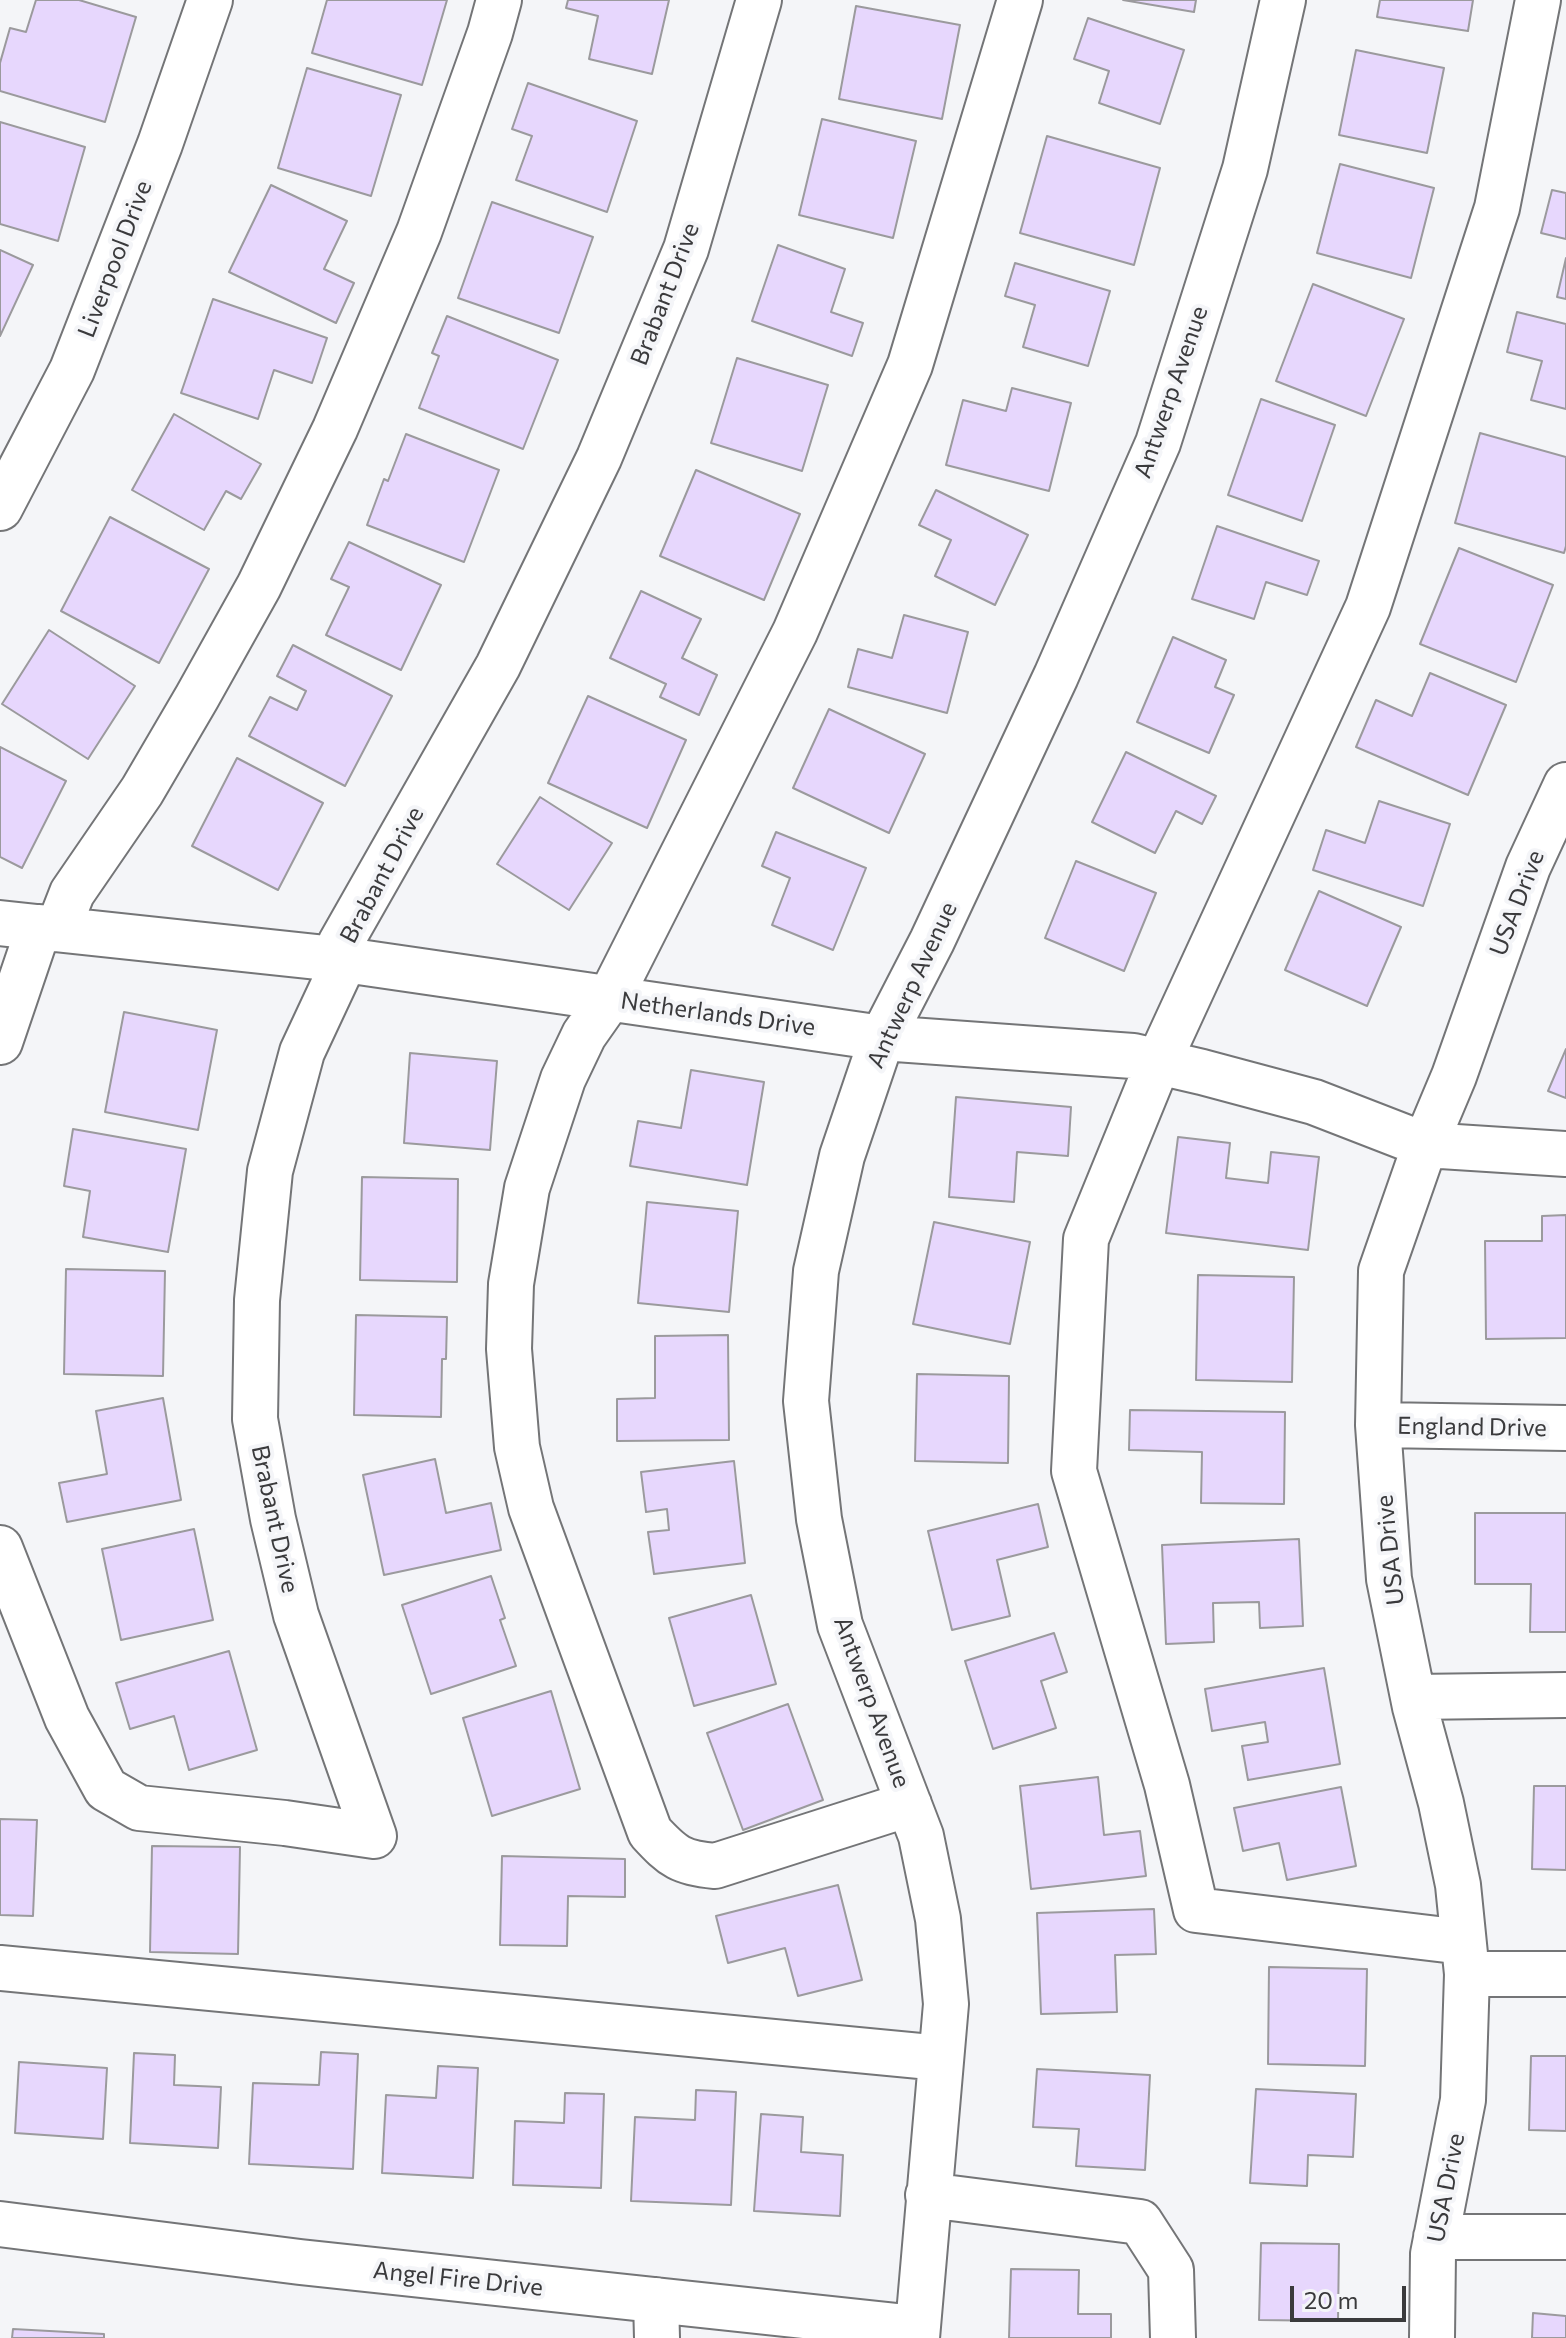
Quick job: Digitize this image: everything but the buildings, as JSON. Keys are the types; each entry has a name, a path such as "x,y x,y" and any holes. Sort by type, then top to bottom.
{"street":[{"name":"Liverpool Drive","path":"0,508 72,370 160,144 210,0"},
{"path":"0,1042 32,926 72,893 142,791 259,586 335,429 419,232 499,0"},
{"name":"Brabant Drive","path":"0,1548 67,1718 106,1789 139,1808 374,1836 296,1615 273,1519 255,1419 257,1300 270,1171 302,1052 345,960 340,944 498,666 599,458 686,249 759,0"},
{"path":"909,1804 715,1866 690,1864 671,1855 650,1832 531,1508 517,1447 509,1349 511,1284 527,1188 563,1079 584,1035 610,998 795,632 910,365 1020,0"},
{"name":"Antwerp Avenue","path":"917,2333 946,2004 938,1919 921,1836 840,1625 819,1519 806,1401 816,1271 842,1156 882,1038 932,941 1056,676 1158,443 1245,169 1283,0"},
{"path":"1538,0 1497,208 1368,607 1158,1063 1086,1239 1074,1471 1167,1785 1196,1910 1566,1974"},
{"name":"USA Drive","path":"1432,2338 1433,2254 1463,2100 1465,1958 1458,1885 1389,1579 1378,1425 1381,1271 1528,867 1566,785"},
{"name":"Netherlands Drive","path":"32,926 345,960 882,1038 1133,1056 1314,1102 1425,1145 1566,1154"},
{"name":"England Drive","path":"1378,1425 1566,1428"},
{"path":"1414,1697 1566,1695"},
{"path":"0,1968 941,2058"},
{"path":"928,2195 1140,2222 1171,2270 1173,2338"},
{"name":"Angel Fire Drive","path":"0,2224 300,2262 657,2319 917,2333"},
{"path":"1436,2237 1566,2237"}]}
